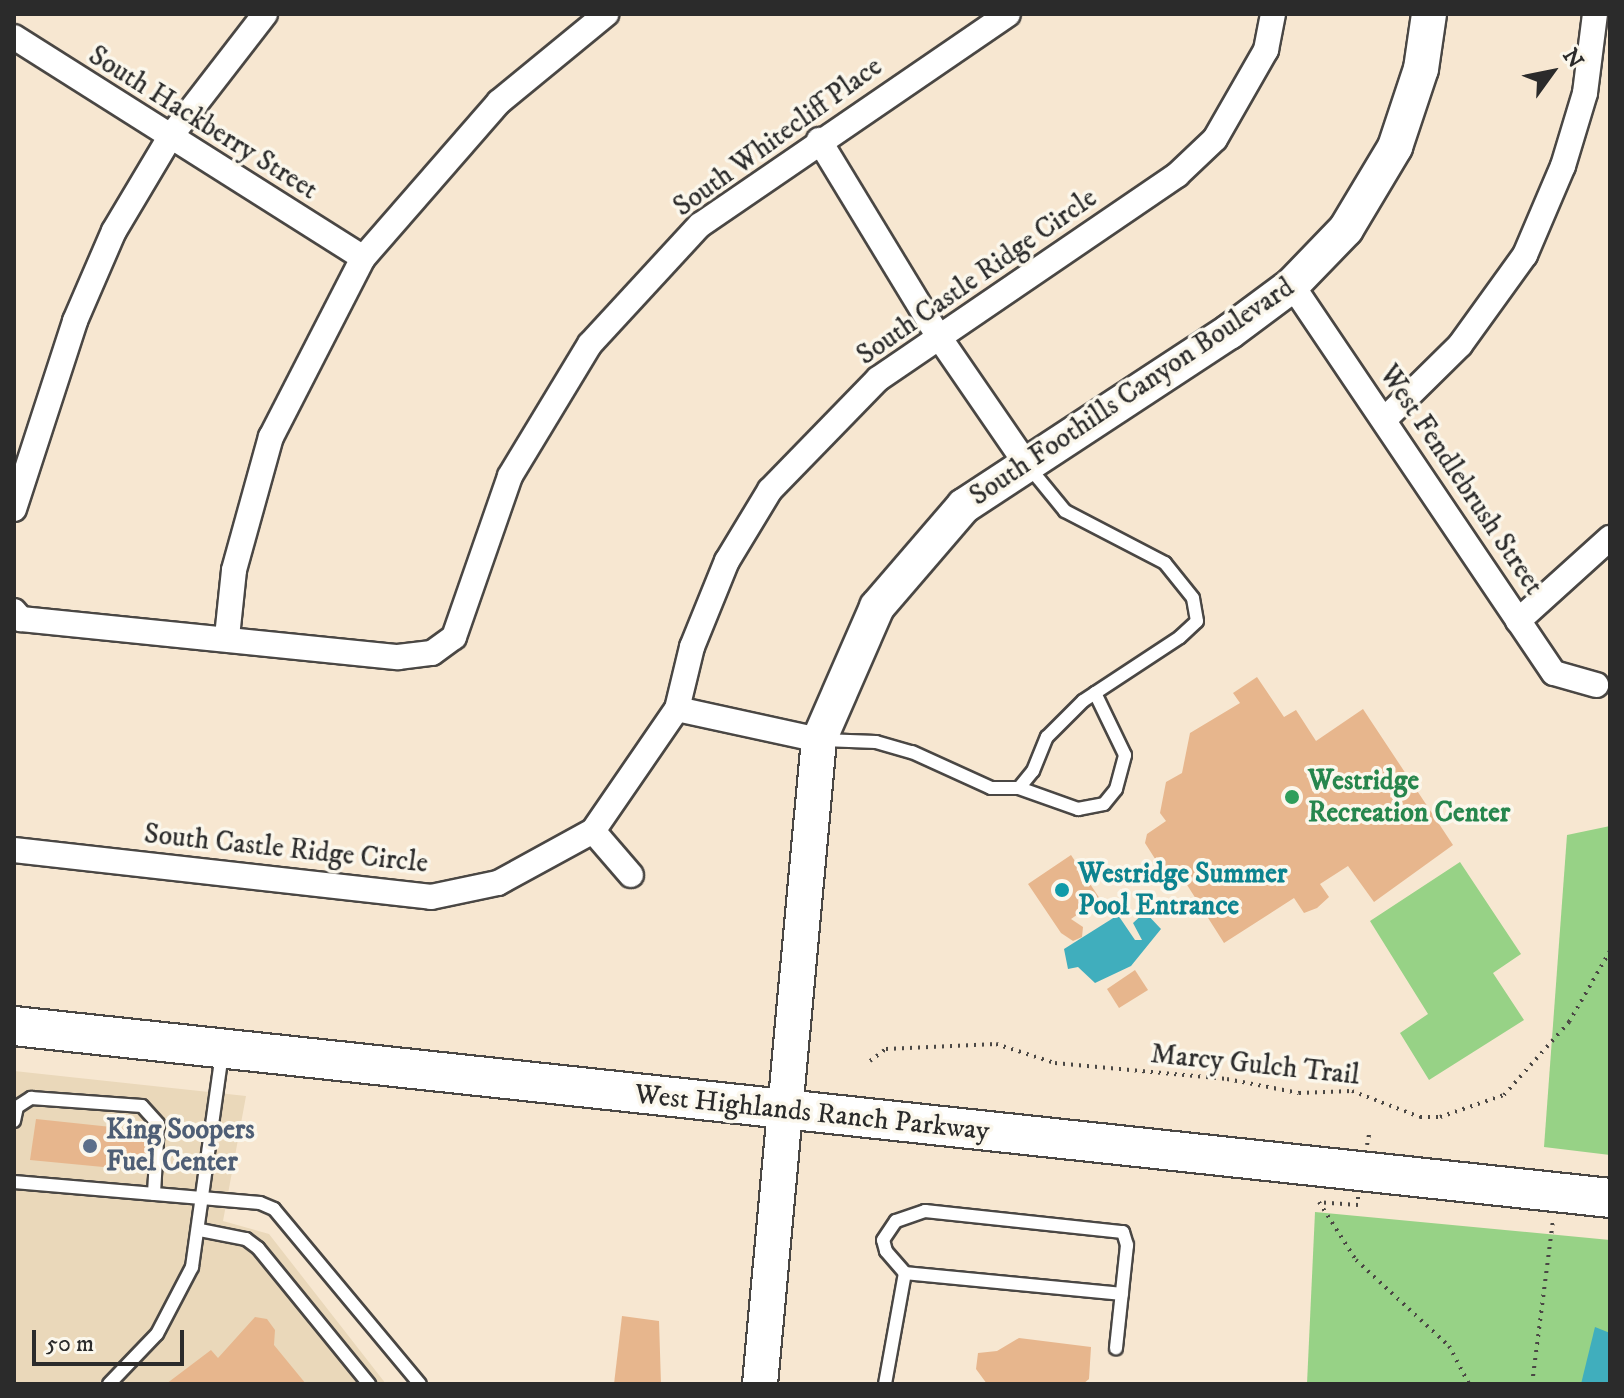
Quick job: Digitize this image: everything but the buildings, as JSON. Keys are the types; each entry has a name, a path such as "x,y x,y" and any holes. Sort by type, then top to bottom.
{"main road":[{"name":"West Highlands Ranch Parkway","path":"14,1026 1610,1198"}],"street":[{"path":"14,509 75,321 114,231 170,137 265,14"},
{"path":"227,637 234,570 271,437 363,258 499,102 606,14"},
{"name":"South Whitecliff Place","path":"14,611 21,619 227,637 398,657 432,653 454,637 510,476 590,344 700,225 819,140 1008,14"},
{"name":"South Castle Ridge Circle","path":"14,850 431,897 498,883 593,831 677,709 692,647 727,561 770,490 878,379 1177,175 1215,139 1266,50 1273,14"},
{"name":"South Foothills Canyon Boulevard","path":"760,1384 788,1111 819,740 877,607 964,506 1025,462 1229,332 1292,285 1346,229 1395,147 1421,69 1429,14"},
{"path":"1386,418 1460,345 1525,255 1563,166 1585,93 1595,14"},
{"name":"South Hackberry Street","path":"14,37 363,258"},
{"path":"819,140 939,337 1025,462"},
{"name":"West Fendlebrush Street","path":"1292,285 1386,418 1554,673 1596,685"},
{"path":"1518,621 1610,538"},
{"path":"677,709 819,740"},
{"path":"593,831 631,875"}],"lane":[{"path":"1019,788 1033,771 1047,737 1095,693 1180,637 1197,621 1193,598 1165,563 1065,511 1025,462"},
{"path":"819,740 876,742 912,752 991,788 1019,788 1078,809 1104,804 1116,789 1125,755 1095,693"},
{"path":"109,1384 134,1362 183,1293 200,1230 223,1049"},
{"path":"14,1121 17,1107 31,1098 142,1106 158,1124 154,1194"},
{"path":"14,1182 260,1203 286,1218 420,1384"},
{"path":"1116,1348 1122,1294 1127,1238 1116,1229 910,1214 889,1227 883,1240 886,1251 905,1273 1122,1294"},
{"path":"200,1230 246,1239 258,1248 369,1384"},
{"path":"885,1384 905,1273"}],"path":[{"name":"Marcy Gulch Trail","path":"870,1061 886,1049 996,1044 1055,1063 1227,1079 1299,1093 1352,1091 1420,1117 1440,1117 1504,1095 1569,1022 1610,951"},
{"path":"1532,1384 1554,1192"},
{"path":"1324,1211 1356,1260 1449,1346 1469,1384"}],"shaded area":[{"path":"14,1071 246,1096 223,1221 269,1234 386,1384 14,1384"}],"green space":[{"path":"1610,826 1610,1155 1544,1147 1567,835"},
{"path":"1460,862 1521,954 1493,973 1524,1020 1429,1080 1400,1033 1428,1014 1370,921"},
{"path":"1315,1212 1610,1240 1610,1384 1307,1384"}],"water":[{"path":"1145,912 1161,929 1131,966 1095,983 1078,967 1068,969 1064,949 1118,915 1135,940 1142,940 1133,923"},
{"path":"1595,1327 1610,1333 1610,1384 1581,1384"}],"place":[{"name":"Westridge Recreation Center","path":"1292,797"},
{"name":"Westridge Summer Pool Entrance","path":"1062,890"},
{"name":"King Soopers Fuel Center","path":"90,1146"}]}
